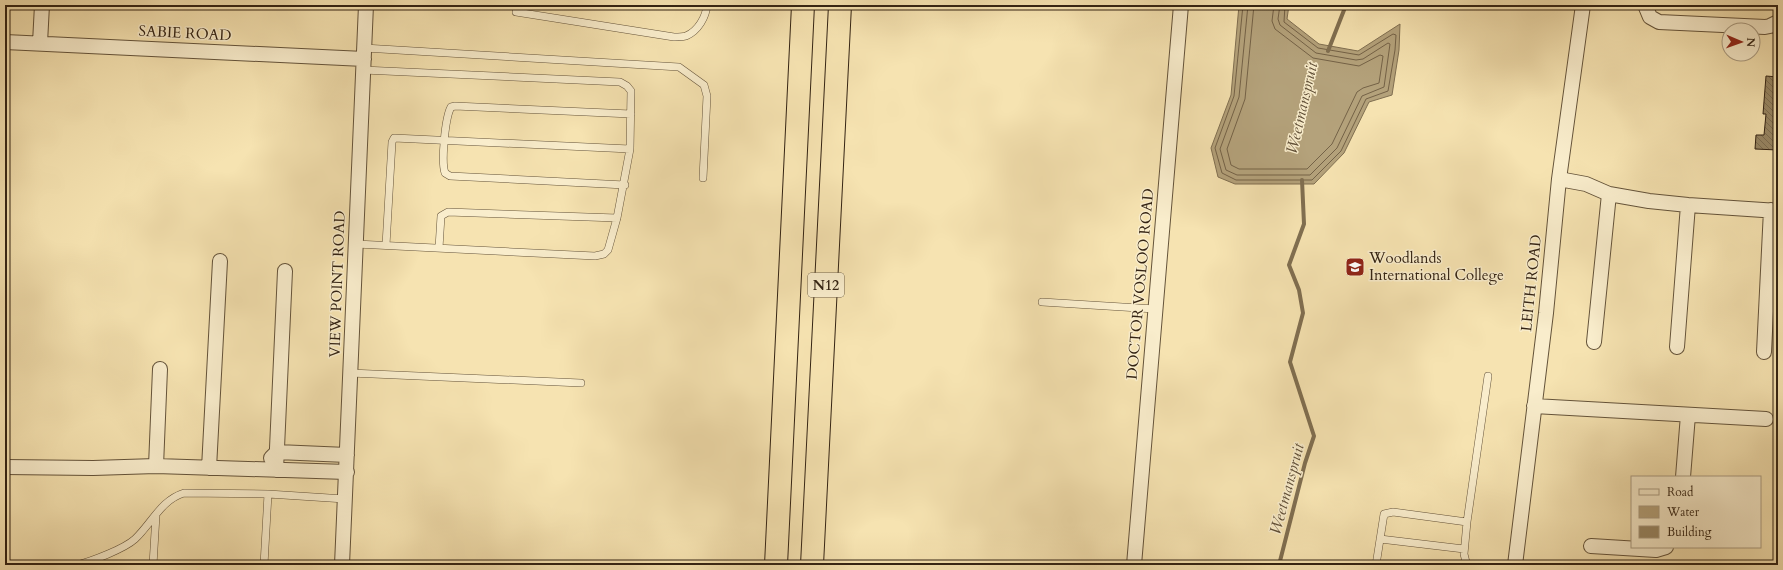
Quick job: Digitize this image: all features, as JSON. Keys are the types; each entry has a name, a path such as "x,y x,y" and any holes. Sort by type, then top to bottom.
{"highway":[{"name":"N12","path":"776,565 802,5"},
{"name":"N12","path":"812,565 840,5"}],"street":[{"path":"40,43 42,5"},
{"name":"VIEW POINT ROAD","path":"342,565 366,5"},
{"name":"DOCTOR VOSLOO ROAD","path":"1134,565 1181,5"},
{"name":"LEITH ROAD","path":"1515,565 1559,179 1583,5"},
{"path":"1645,5 1650,17 1655,20 1665,22 1765,27 1778,22"},
{"name":"SABIE ROAD","path":"5,42 364,59"},
{"path":"1559,179 1586,184 1609,194 1649,201 1774,211 1764,352"},
{"path":"1594,342 1609,194"},
{"path":"1677,347 1688,205"},
{"path":"209,468 220,261"},
{"path":"276,470 285,271"},
{"path":"156,466 160,370"},
{"path":"1534,406 1766,419"},
{"path":"1683,476 1688,415"},
{"path":"262,469 277,452"},
{"path":"277,452 347,455"},
{"path":"5,467 93,468 156,466 346,472"},
{"path":"1591,546 1656,550 1663,548"}],"lane":[{"path":"516,12 674,37 686,36 696,29 703,21 707,5"},
{"path":"356,244 595,256 604,254 608,250 617,218 625,185 630,149 631,91 627,86 620,82 364,59"},
{"path":"364,59 679,67 704,85 707,96 702,178"},
{"path":"625,185 450,176 445,173 443,168 445,140 448,112 451,107 455,106 631,114"},
{"path":"386,245 392,142 394,138 630,149"},
{"path":"440,248 441,216 448,212 617,218"},
{"path":"1042,302 1155,310"},
{"path":"350,374 581,383"},
{"path":"1468,565 1466,562 1464,549 1488,376"},
{"path":"77,565 89,563 135,539 168,502 176,495 184,493 268,494 345,499"},
{"path":"264,565 268,494"},
{"path":"1376,565 1384,514 1388,512 1467,522"},
{"path":"153,565 156,515"},
{"path":"1380,539 1464,549"}],"water":[{"path":"1239,5 1289,5 1287,19 1319,44 1358,51 1400,24 1399,50 1392,95 1369,102 1344,153 1314,184 1235,184 1218,177 1211,148 1231,95"}],"building":[{"path":"1766,76 1778,77 1778,150 1755,149 1756,135 1764,135 1766,114 1763,114"}],"waterway":[{"name":"Weetmanspruit","path":"1328,51 1346,5"},
{"name":"Weetmanspruit","path":"1279,565 1305,463 1314,436 1290,362 1303,313 1299,290 1289,265 1304,224 1302,180"}],"place":[{"name":"Woodlands International College","path":"1355,267"}]}
